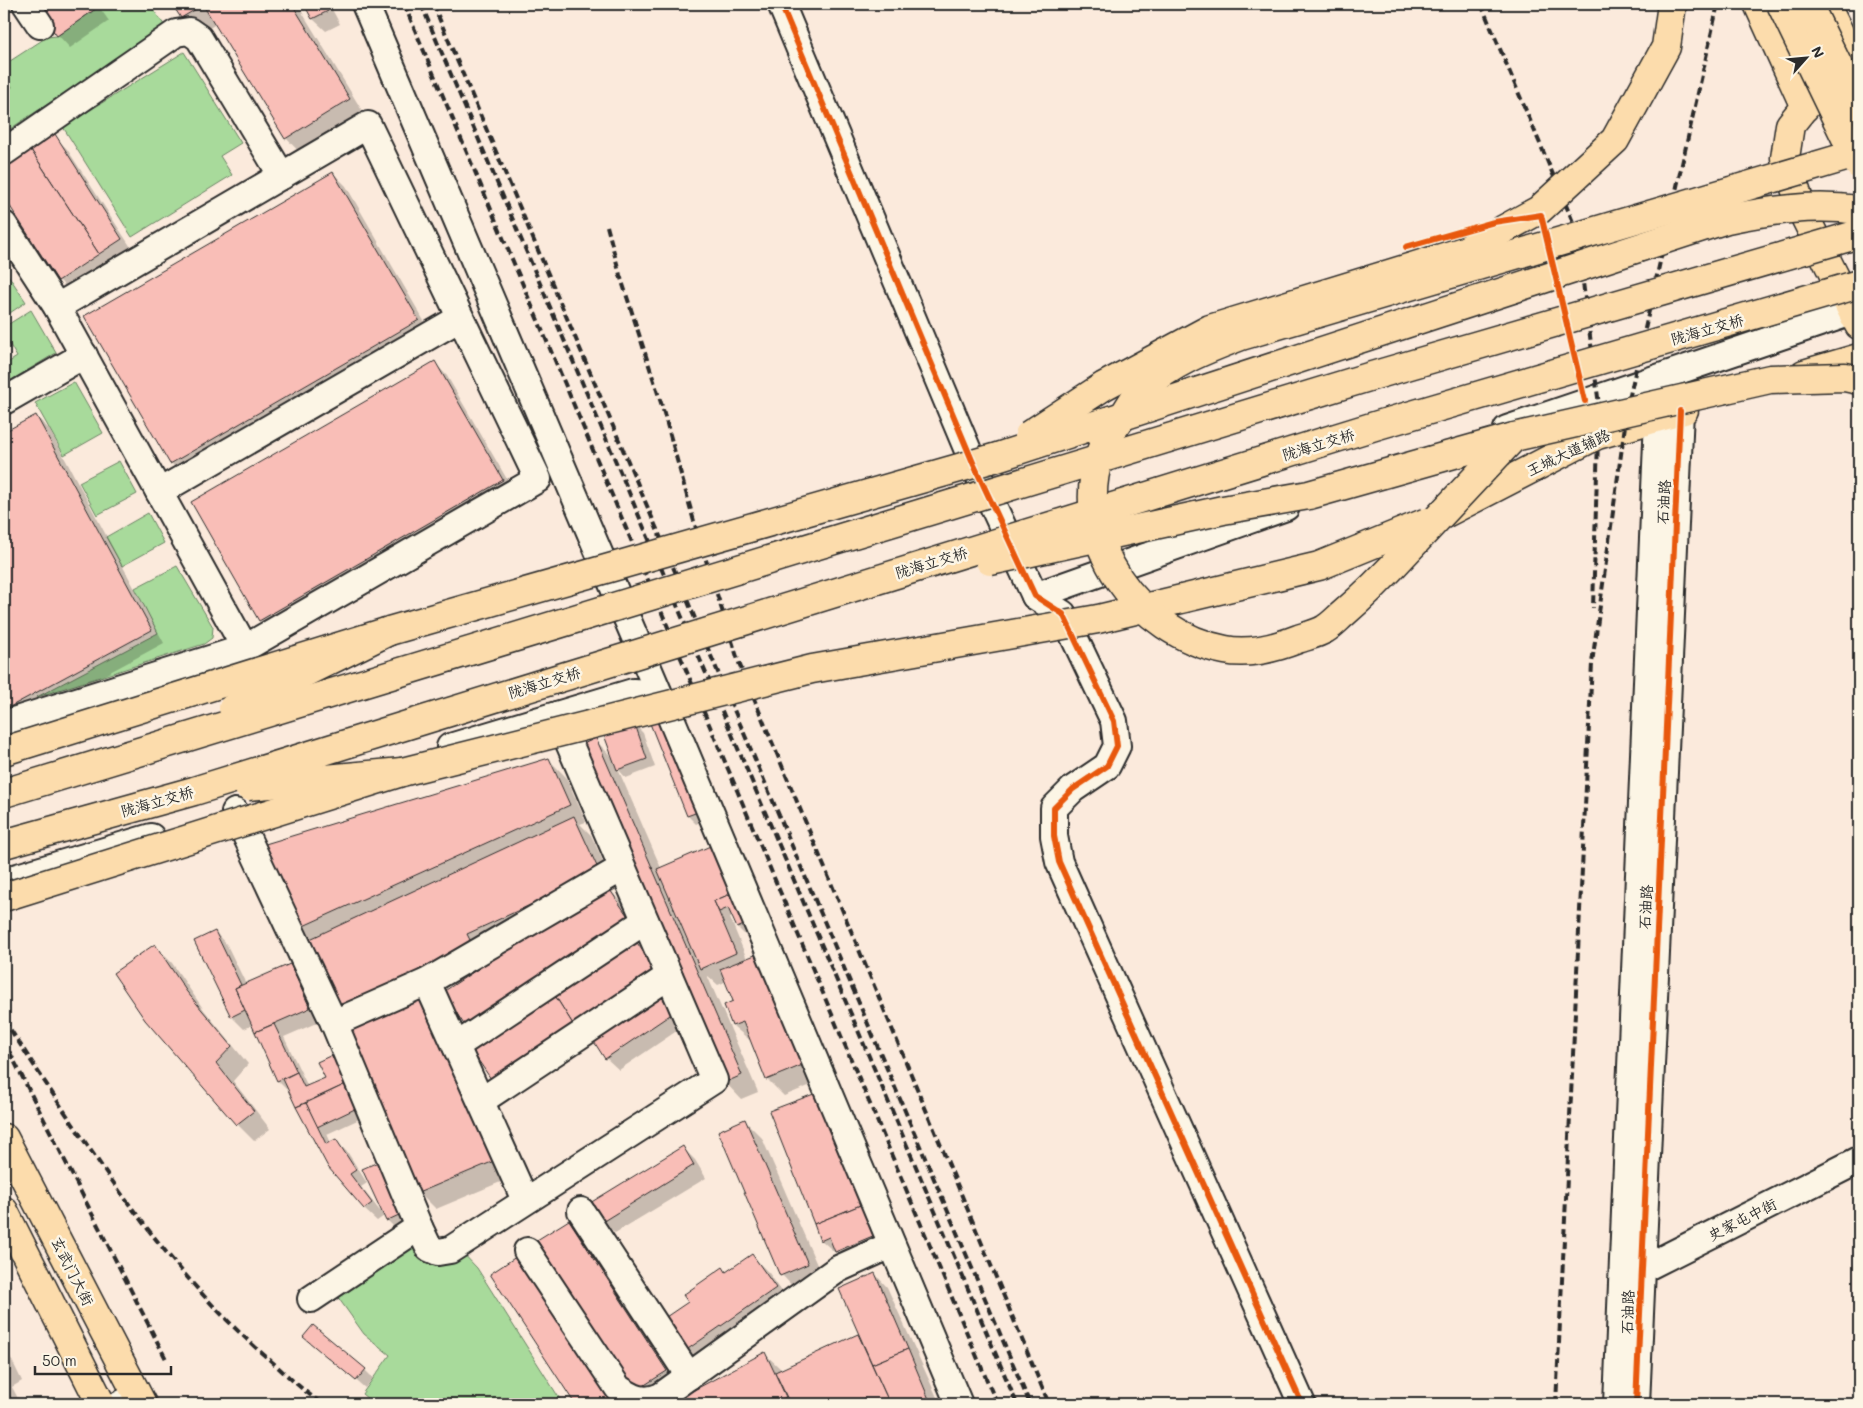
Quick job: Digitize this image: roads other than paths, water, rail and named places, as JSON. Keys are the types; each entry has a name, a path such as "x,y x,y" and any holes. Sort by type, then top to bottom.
{"main road":[{"path":"994,458 1104,386 1210,330 1464,251 1539,210 1614,140 1666,47 1672,4"},
{"path":"1758,4 1805,107"},
{"path":"1781,4 1859,165"},
{"path":"1808,4 1859,109"},
{"path":"1825,4 1858,66 1829,77 1805,107 1790,126 1785,158 1804,215 1856,319"},
{"path":"1514,437 1372,589 1324,629 1285,644 1254,651 1225,650 1192,640 1166,625 1133,600 1115,577 1103,552 1096,530 1093,490 1095,471 1100,453 1111,432 1143,389 1174,366 1208,348 1241,336 1859,153"},
{"path":"4,751 389,631 994,458 1726,219 1775,209 1820,206 1859,210"},
{"path":"4,793 1353,381 1859,234"},
{"name":"陇海立交桥","path":"4,844 194,791 1378,425 1859,284"},
{"name":"王城大道辅路","path":"402,772 812,669 1098,619 1310,568 1428,522 1597,435 1859,358"},
{"path":"791,605 1223,510 1310,496 1514,437 1770,379 1845,377 1859,380"},
{"path":"154,747 389,631"},
{"path":"194,791 402,772"},
{"path":"4,897 402,772"},
{"name":"玄武门大街","path":"4,1138 133,1402"},
{"path":"4,1211 100,1404"}],"street":[{"path":"26,4 40,25"},
{"path":"365,4 660,696 666,706 959,1404"},
{"path":"781,4 974,465 1035,596 1062,614 1114,721 1117,746 1107,766 1073,789 1054,808 1054,836 1058,862 1302,1404"},
{"path":"4,152 176,33 189,31 199,38 282,176"},
{"path":"4,724 245,648 538,480 368,125 57,306"},
{"path":"4,225 57,306 245,648"},
{"path":"159,492 460,318"},
{"path":"1035,596 1585,401 1856,319"},
{"path":"4,401 84,355"},
{"name":"石油路","path":"1617,1404 1632,1270 1669,414"},
{"path":"4,747 607,572"},
{"path":"4,881 634,692 660,696"},
{"path":"235,812 334,1023 418,1227 429,1248 438,1252 450,1250 714,1080 557,716"},
{"path":"334,1023 427,982 622,868"},
{"path":"456,1046 645,921"},
{"path":"481,1101 669,976"},
{"path":"427,982 525,1200"},
{"name":"史家屯中街","path":"1632,1270 1859,1160"},
{"path":"581,1212 689,1376"},
{"path":"311,1299 418,1227"},
{"path":"528,1251 618,1388 633,1398 650,1401 661,1396 838,1269 891,1245"},
{"name":"石油路","path":"1632,1270 1636,1404"}],"railway":[{"path":"404,4 997,1404"},
{"path":"421,4 1017,1404"},
{"path":"433,4 1030,1404"},
{"path":"1481,4 1576,229 1599,405 1593,608"},
{"path":"1556,1404 1592,663 1628,404 1718,4"},
{"path":"607,226 620,275 662,406 697,532 739,663 1049,1404"},
{"path":"4,1020 94,1156 159,1243 194,1285 231,1324 296,1384 323,1404"},
{"path":"4,1041 166,1359"}]}
